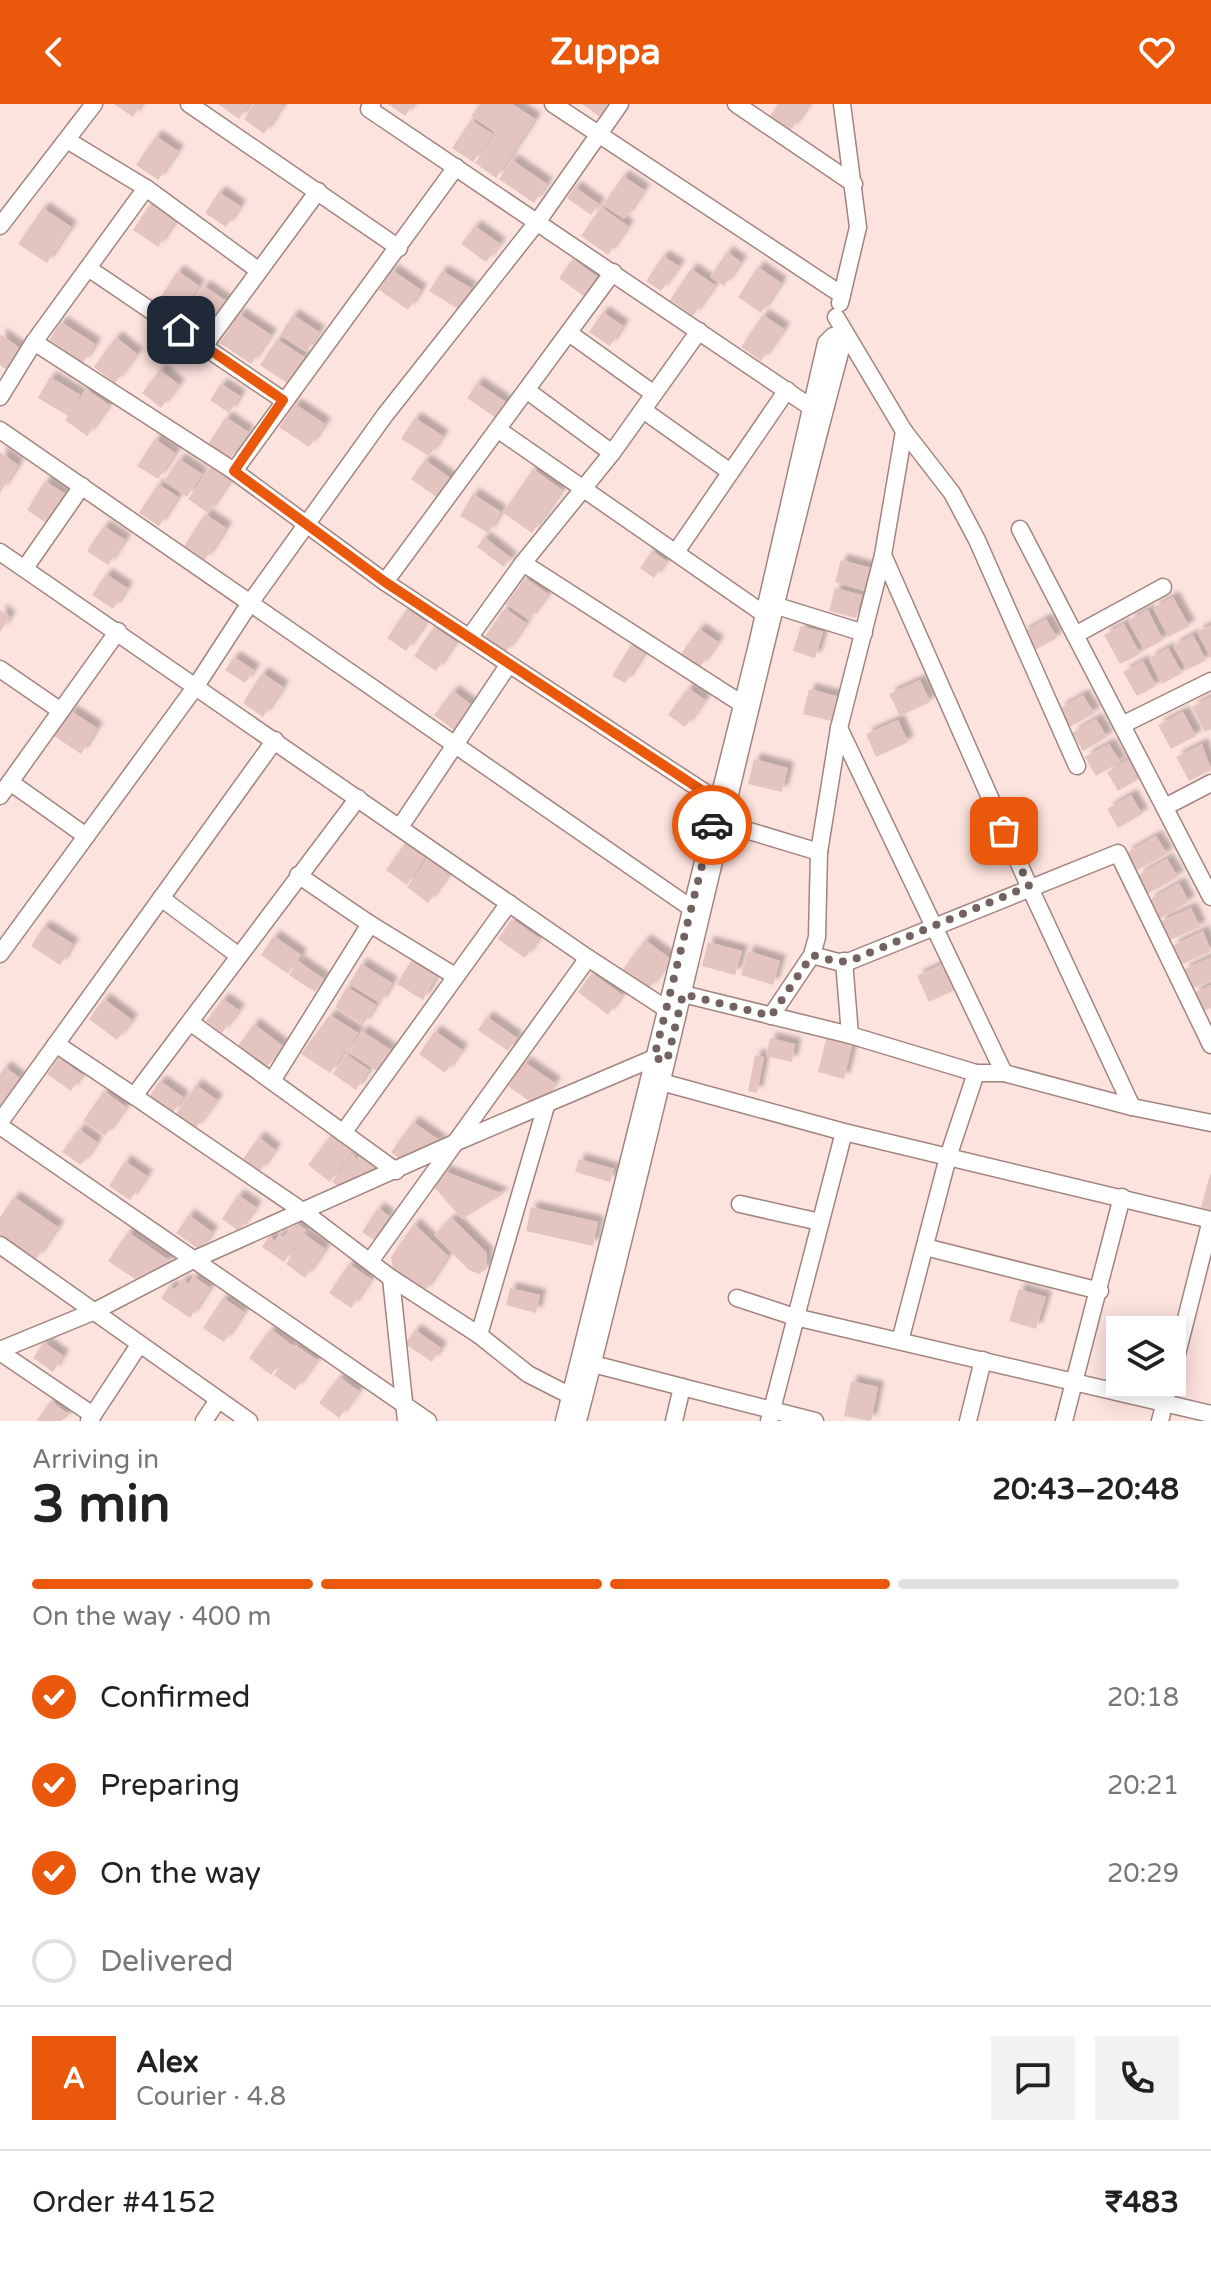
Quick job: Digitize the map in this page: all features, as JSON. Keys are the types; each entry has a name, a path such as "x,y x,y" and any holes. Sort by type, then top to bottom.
{"street":[{"path":"0,226 94,104"},
{"path":"189,104 399,248"},
{"path":"553,104 842,295"},
{"path":"0,954 196,686 250,603 385,415 538,221 620,104"},
{"path":"736,104 854,184"},
{"path":"578,1421 661,1060 683,994 770,610 826,343 833,336 858,227 842,104"},
{"path":"368,106 812,408"},
{"path":"67,140 146,188 258,270"},
{"path":"234,471 456,167"},
{"path":"0,397 34,342 146,188"},
{"path":"204,346 318,191"},
{"path":"88,268 283,400"},
{"path":"385,582 529,392 613,272"},
{"path":"836,317 904,431 952,493 977,540 1077,766"},
{"path":"471,635 523,563 612,453 699,331"},
{"path":"569,333 654,394"},
{"path":"661,1060 668,1010 691,908 742,704 841,349 833,336"},
{"path":"34,342 234,471 385,582 471,635 509,664 718,801"},
{"path":"676,552 787,390"},
{"path":"529,392 612,453"},
{"path":"643,410 729,471"},
{"path":"0,430 691,908"},
{"path":"500,431 676,552 770,610 864,633"},
{"path":"771,1016 812,955 817,937 819,852 839,728 883,555 904,431"},
{"path":"25,568 82,486"},
{"path":"1020,529 1211,897"},
{"path":"0,552 668,1010"},
{"path":"883,555 1029,886 1132,1107"},
{"path":"523,563 742,704"},
{"path":"1075,635 1163,587"},
{"path":"0,796 118,631"},
{"path":"400,827 509,664"},
{"path":"0,669 61,711"},
{"path":"1122,725 1211,681"},
{"path":"839,728 1004,1073"},
{"path":"275,740 0,1124 405,1414 428,1421"},
{"path":"10,782 86,836"},
{"path":"1165,807 1211,783"},
{"path":"134,1096 358,798"},
{"path":"723,823 819,852"},
{"path":"812,955 844,961 1118,853 1211,1045"},
{"path":"298,875 455,976"},
{"path":"161,898 239,956"},
{"path":"343,1133 509,903"},
{"path":"272,1081 370,924"},
{"path":"371,1260 588,958"},
{"path":"844,961 850,1035"},
{"path":"683,994 850,1035 976,1073 1004,1073 1132,1107 1211,1123"},
{"path":"190,1022 396,1171"},
{"path":"56,1044 304,1212 391,1278 479,1335 528,1374 571,1396"},
{"path":"0,1351 95,1311 193,1260 459,1141 661,1060"},
{"path":"900,1341 948,1157 976,1073"},
{"path":"656,1081 844,1132 1211,1220 1186,1319"},
{"path":"564,1421 656,1081"},
{"path":"479,1335 546,1106"},
{"path":"770,1416 844,1132"},
{"path":"1064,1421 1122,1197"},
{"path":"740,1204 820,1222"},
{"path":"0,1245 249,1421"},
{"path":"925,1247 1100,1291"},
{"path":"391,1278 405,1414"},
{"path":"737,1298 795,1317 1211,1414"},
{"path":"0,1351 91,1418 139,1345"},
{"path":"968,1421 983,1360"},
{"path":"593,1364 682,1387 770,1416 815,1421"},
{"path":"674,1421 682,1387"},
{"path":"1160,1421 1167,1396"},
{"path":"204,1421 218,1400"}],"building":[{"path":"114,104 141,104 133,117"},
{"path":"218,104 249,104 239,119"},
{"path":"254,104 283,105 264,134 244,119"},
{"path":"388,104 413,104 405,116"},
{"path":"480,104 512,104 535,119 496,178 475,163 496,133 471,116"},
{"path":"582,104 614,104 603,119"},
{"path":"778,104 809,104 791,130 770,116"},
{"path":"471,120 493,134 473,162 452,148"},
{"path":"156,136 178,151 158,180 136,165"},
{"path":"512,160 547,184 534,203 499,179"},
{"path":"623,176 644,190 624,219 603,205"},
{"path":"575,187 599,204 591,215 567,198"},
{"path":"219,192 240,206 226,227 205,213"},
{"path":"153,201 177,218 158,247 133,230"},
{"path":"601,207 628,226 608,255 581,236"},
{"path":"43,208 71,227 47,263 18,244"},
{"path":"475,226 500,244 486,262 461,244"},
{"path":"727,252 741,262 724,286 710,277"},
{"path":"663,256 679,266 661,291 646,281"},
{"path":"573,259 599,278 585,297 559,278"},
{"path":"758,267 781,283 761,313 738,297"},
{"path":"691,269 715,285 693,316 670,300"},
{"path":"392,270 421,290 408,310 379,290"},
{"path":"178,271 199,286 180,314 159,299"},
{"path":"442,271 471,288 458,309 429,291"},
{"path":"204,286 226,301 203,334 181,318"},
{"path":"603,312 623,326 610,346 589,332"},
{"path":"239,314 271,335 251,364 220,343"},
{"path":"293,315 319,332 306,352 280,335"},
{"path":"763,315 784,329 761,361 741,347"},
{"path":"61,322 95,344 83,363 49,340"},
{"path":"0,334 24,351 9,372 0,365"},
{"path":"116,337 137,354 115,383 94,367"},
{"path":"277,339 304,357 287,383 260,365"},
{"path":"160,370 179,385 161,408 142,393"},
{"path":"50,377 80,395 70,413 86,389 109,405 87,436 65,420 68,416 38,398"},
{"path":"477,383 506,402 496,418 467,398"},
{"path":"221,384 240,396 229,413 210,400"},
{"path":"295,404 325,424 309,447 279,427"},
{"path":"226,417 248,432 229,460 207,446"},
{"path":"415,418 443,436 429,456 401,439"},
{"path":"155,439 175,453 158,479 137,466"},
{"path":"0,452 18,465 0,493"},
{"path":"179,459 202,474 187,497 164,481"},
{"path":"425,460 453,480 439,499 411,479"},
{"path":"211,467 230,481 208,513 188,499"},
{"path":"533,469 562,490 532,533 503,513"},
{"path":"45,481 65,494 46,523 27,510"},
{"path":"158,484 178,497 159,526 139,513"},
{"path":"473,494 501,512 488,533 460,516"},
{"path":"205,514 226,528 205,560 184,546"},
{"path":"104,526 125,540 108,565 87,551"},
{"path":"484,537 511,558 504,567 477,547"},
{"path":"652,551 666,561 654,578 640,568"},
{"path":"841,560 875,569 868,592 835,582"},
{"path":"106,574 127,588 113,609 92,595"},
{"path":"525,578 548,594 529,620 506,604"},
{"path":"835,588 862,595 856,618 829,611"},
{"path":"1173,597 1189,626 1169,637 1153,608"},
{"path":"505,608 526,623 505,653 484,638"},
{"path":"407,609 426,622 406,651 387,638"},
{"path":"0,610 10,617 0,632"},
{"path":"1148,610 1163,640 1144,650 1128,621"},
{"path":"1046,619 1057,638 1033,651 1022,633"},
{"path":"1124,624 1140,654 1120,664 1104,635"},
{"path":"1211,625 1211,658 1197,632"},
{"path":"801,626 823,632 815,658 793,651"},
{"path":"434,627 456,642 436,671 414,656"},
{"path":"699,629 718,642 700,667 681,654"},
{"path":"1193,635 1206,660 1187,670 1173,646"},
{"path":"631,645 644,653 625,683 612,676"},
{"path":"1168,648 1182,673 1162,684 1149,659"},
{"path":"234,657 254,670 245,683 225,670"},
{"path":"1143,661 1156,686 1137,696 1123,672"},
{"path":"262,673 283,687 263,717 243,703"},
{"path":"920,680 930,702 900,716 889,694"},
{"path":"688,688 705,700 685,727 668,715"},
{"path":"809,689 844,698 839,723 803,714"},
{"path":"453,691 473,706 454,730 434,715"},
{"path":"1083,695 1094,713 1070,727 1059,709"},
{"path":"1211,697 1211,729 1205,732 1192,707"},
{"path":"71,711 97,728 81,754 54,736"},
{"path":"1183,712 1196,736 1171,749 1158,725"},
{"path":"1096,719 1107,737 1083,751 1072,733"},
{"path":"898,720 908,742 876,757 866,734"},
{"path":"1109,744 1120,762 1096,776 1085,757"},
{"path":"1202,744 1211,770 1189,781 1176,757"},
{"path":"1131,758 1142,777 1118,791 1107,772"},
{"path":"754,759 788,768 782,792 748,784"},
{"path":"1131,795 1142,814 1118,828 1107,809"},
{"path":"1156,836 1167,854 1136,871 1126,853"},
{"path":"406,842 426,856 407,885 386,870"},
{"path":"428,859 449,874 428,903 407,887"},
{"path":"1167,859 1178,877 1147,894 1137,876"},
{"path":"1179,883 1189,902 1159,919 1148,901"},
{"path":"1191,908 1200,927 1168,941 1159,922"},
{"path":"512,919 539,938 525,958 498,939"},
{"path":"44,926 73,944 60,965 31,946"},
{"path":"1203,931 1211,951 1180,965 1172,946"},
{"path":"274,936 301,955 288,974 261,955"},
{"path":"645,940 671,959 649,989 623,969"},
{"path":"708,942 742,951 735,975 702,966"},
{"path":"748,951 780,961 773,985 741,975"},
{"path":"1211,957 1211,980 1192,989 1183,970"},
{"path":"298,961 324,979 315,992 289,975"},
{"path":"411,961 436,976 423,1000 397,984"},
{"path":"945,963 957,989 929,1002 917,976"},
{"path":"361,964 392,983 380,1003 349,984"},
{"path":"592,973 622,995 608,1015 578,992"},
{"path":"1211,985 1211,1008 1202,1012 1193,993"},
{"path":"347,987 376,1005 363,1025 335,1007"},
{"path":"104,999 132,1020 117,1040 89,1019"},
{"path":"223,999 239,1010 222,1033 206,1021"},
{"path":"330,1015 358,1033 346,1052 329,1041 344,1052 330,1073 301,1054"},
{"path":"487,1017 517,1038 508,1051 478,1030"},
{"path":"254,1024 283,1046 267,1067 238,1046"},
{"path":"362,1031 391,1050 377,1071 349,1053"},
{"path":"435,1031 462,1050 445,1073 419,1054"},
{"path":"827,1035 853,1042 844,1079 818,1072"},
{"path":"770,1038 795,1044 792,1062 766,1056"},
{"path":"346,1054 369,1070 356,1090 333,1074"},
{"path":"755,1055 764,1057 757,1093 748,1091"},
{"path":"59,1058 82,1075 71,1091 47,1074"},
{"path":"524,1062 555,1083 538,1107 508,1086"},
{"path":"5,1067 20,1078 0,1106 0,1074"},
{"path":"160,1081 183,1097 173,1113 149,1097"},
{"path":"196,1085 217,1100 195,1129 175,1115"},
{"path":"104,1091 126,1107 105,1136 83,1121"},
{"path":"413,1122 442,1142 402,1161 391,1152"},
{"path":"79,1129 97,1142 81,1165 62,1152"},
{"path":"332,1134 353,1150 330,1182 308,1165"},
{"path":"259,1137 275,1150 259,1172 243,1159"},
{"path":"352,1155 357,1159 359,1155 379,1170 342,1189 332,1182"},
{"path":"579,1159 614,1169 610,1182 575,1172"},
{"path":"125,1161 147,1176 130,1200 109,1186"},
{"path":"444,1171 503,1194 462,1219 434,1187"},
{"path":"1211,1174 1211,1211 1201,1208"},
{"path":"238,1195 256,1207 239,1231 222,1219"},
{"path":"14,1197 58,1227 36,1259 0,1235 0,1217"},
{"path":"531,1207 598,1222 593,1246 526,1231"},
{"path":"378,1208 389,1216 374,1240 362,1232"},
{"path":"189,1215 212,1232 200,1250 176,1233"},
{"path":"452,1218 487,1253 486,1269 479,1274 469,1270 434,1235"},
{"path":"296,1223 306,1230 284,1262 262,1247 269,1236 275,1241 279,1234 283,1237"},
{"path":"414,1224 448,1256 424,1292 393,1270 391,1257"},
{"path":"128,1232 171,1262 135,1279 108,1261"},
{"path":"304,1234 325,1249 305,1278 286,1264"},
{"path":"349,1264 371,1279 351,1308 329,1293"},
{"path":"193,1276 210,1288 190,1318 161,1298 169,1286 174,1289 184,1280 189,1284"},
{"path":"510,1288 540,1295 536,1313 506,1305"},
{"path":"1019,1289 1046,1297 1036,1329 1009,1321"},
{"path":"223,1298 244,1312 224,1342 203,1328"},
{"path":"271,1329 293,1346 271,1375 249,1358"},
{"path":"415,1330 441,1348 432,1362 405,1344"},
{"path":"44,1342 63,1356 53,1372 33,1358"},
{"path":"295,1345 317,1360 295,1390 274,1375"},
{"path":"339,1377 359,1391 339,1418 319,1403"},
{"path":"851,1381 878,1387 871,1421 844,1416"},
{"path":"51,1401 69,1415 61,1421 36,1421"}],"way so far":[{"path":"712,825 654,1058 667,1061 683,994 771,1016 791,981 812,955 838,962 850,961 1029,886 1004,831"}],"route":[{"path":"181,330 283,400 234,471 385,582 471,635 509,664 718,801 712,825"}]}
